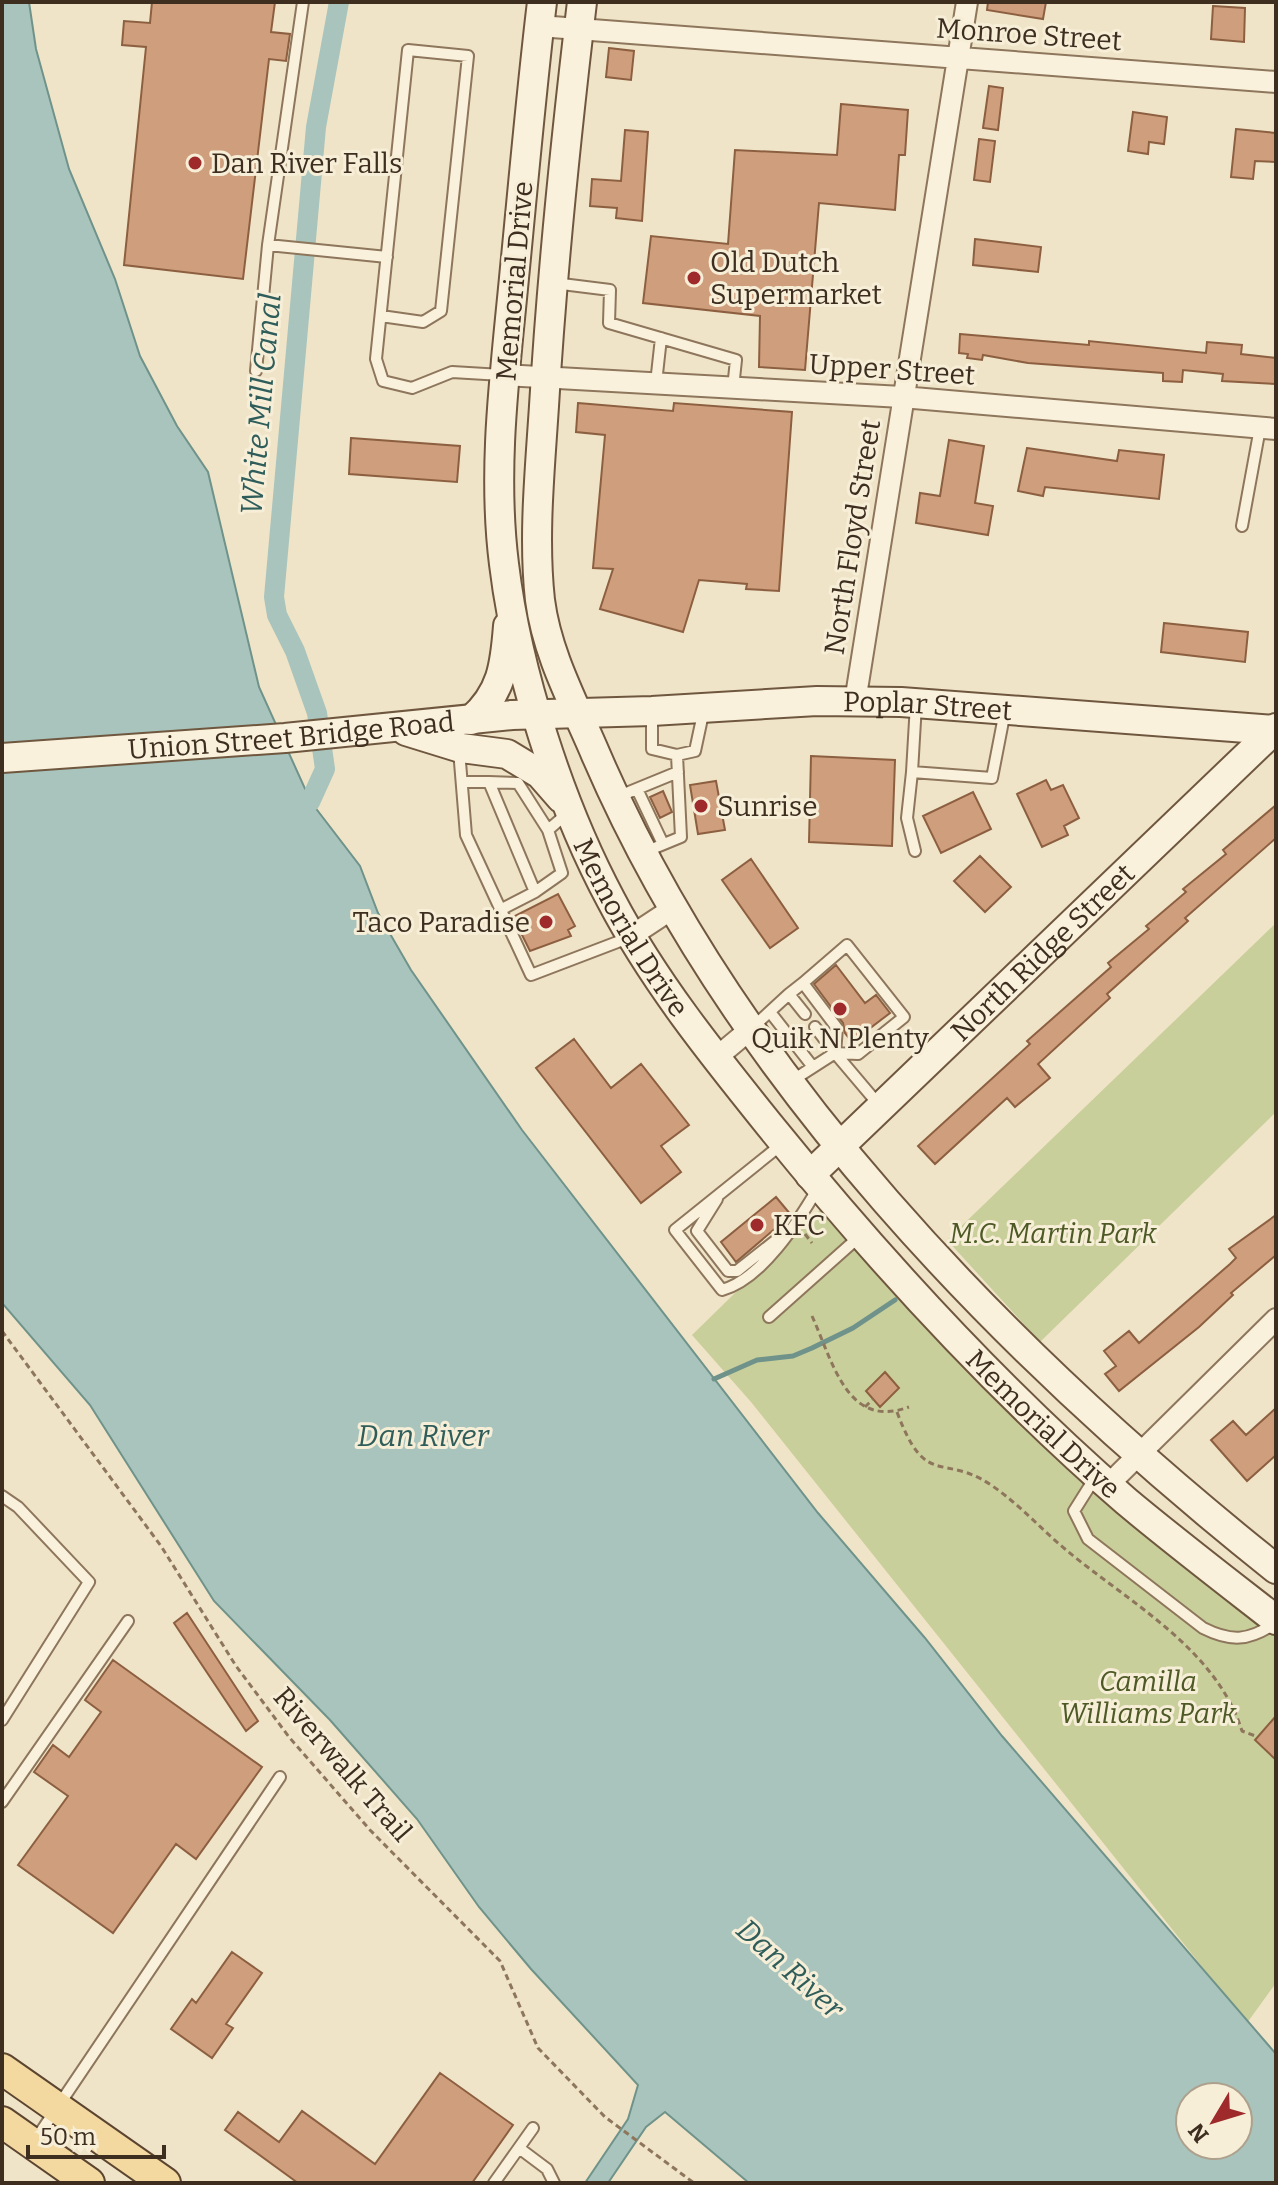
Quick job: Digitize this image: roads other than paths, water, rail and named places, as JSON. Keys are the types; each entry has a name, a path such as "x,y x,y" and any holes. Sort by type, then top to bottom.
{"main road":[{"name":"Memorial Drive","path":"540,14 504,375 499,513 510,601 538,714 570,808 610,899 631,936 717,1057 814,1181 862,1235 971,1352 1103,1479 1276,1621"},
{"name":"Memorial Drive","path":"581,16 545,377 540,598 555,662 578,714 626,794 652,849 672,909 802,1074 840,1145 984,1305 1137,1456 1276,1569"},
{"path":"471,720 488,705 505,670 510,601"},
{"name":"Poplar Street","path":"578,714 855,702 916,703 1275,730"},
{"name":"Union Street Bridge Road","path":"2,758 394,729 538,714 578,714"},
{"path":"394,729 459,748 507,754 526,763 570,808"},
{"name":"North Ridge Street","path":"814,1181 840,1145 1275,730"},
{"path":"2,2069 165,2183"},
{"path":"14,2134 89,2183"}],"street":[{"name":"North Floyd Street","path":"855,702 967,2"},
{"name":"Monroe Street","path":"540,14 958,57 1276,82"},
{"name":"Upper Street","path":"504,375 902,397 1268,429"},
{"path":"631,936 672,909"},
{"path":"717,1057 762,1020"},
{"path":"1103,1479 1137,1456 1276,1319"}],"lane":[{"path":"256,371 268,245 303,2"},
{"path":"381,316 423,322 441,311 468,56 408,50 376,359 383,381 412,388 452,372 504,375"},
{"path":"268,245 387,257"},
{"path":"553,283 610,290 609,323 736,360 733,388"},
{"path":"656,383 661,338"},
{"path":"1242,526 1268,429"},
{"path":"915,851 907,818 916,703"},
{"path":"652,711 652,749 677,755 695,751 705,709"},
{"path":"912,772 992,778 1006,709"},
{"path":"459,748 466,835 531,975 631,936"},
{"path":"652,849 681,837 677,755"},
{"path":"626,794 678,772"},
{"path":"462,782 518,783 548,830 562,873 535,892 502,909"},
{"path":"489,782 535,892"},
{"path":"548,830 570,808"},
{"path":"762,1020 847,945 904,1017 858,1054 835,1053 802,1074"},
{"path":"803,983 837,1028 835,1053"},
{"path":"789,994 805,1014"},
{"path":"815,1027 880,1107"},
{"path":"784,1142 675,1230 722,1290 737,1283 772,1254 794,1228 814,1181"},
{"path":"720,1194 697,1231 728,1271 737,1271 779,1235 794,1228"},
{"path":"769,1317 862,1235"},
{"path":"1103,1479 1074,1511 1088,1539 1203,1628 1222,1638 1254,1637 1276,1621"},
{"path":"2,1496 18,1507 89,1582 2,1720"},
{"path":"2,1802 128,1621"},
{"path":"14,2134 57,2108 280,1777"},
{"path":"494,2183 533,2128"},
{"path":"519,2148 547,2169 554,2183"}],"water":[{"name":"Dan River","path":"2,2 29,2 36,49 69,169 115,279 140,356 177,426 208,472 259,687 311,802 360,866 378,913 411,970 522,1130 818,1513 925,1638 1002,1736 1276,2054 1276,2183 749,2183 665,2112 646,2127 608,2183 585,2183 628,2119 638,2085 531,1969 479,1907 417,1819 330,1720 214,1601 90,1405 2,1303"}],"waterway":[{"name":"White Mill Canal","path":"310,802 325,769 317,713 295,651 277,615 274,597 316,127 339,2"},
{"path":"714,1379 757,1360 793,1356 812,1348 853,1328 895,1300"}],"place":[{"name":"Dan River Falls","path":"195,163"},
{"name":"Old Dutch Supermarket","path":"694,278"},
{"name":"Sunrise","path":"701,806"},
{"name":"Taco Paradise","path":"546,922"},
{"name":"Quik N Plenty","path":"840,1009"},
{"name":"KFC","path":"757,1225"}],"park label":[{"name":"M.C. Martin Park","path":"1053,1233"},
{"name":"Camilla Williams Park","path":"1148,1697"}]}
